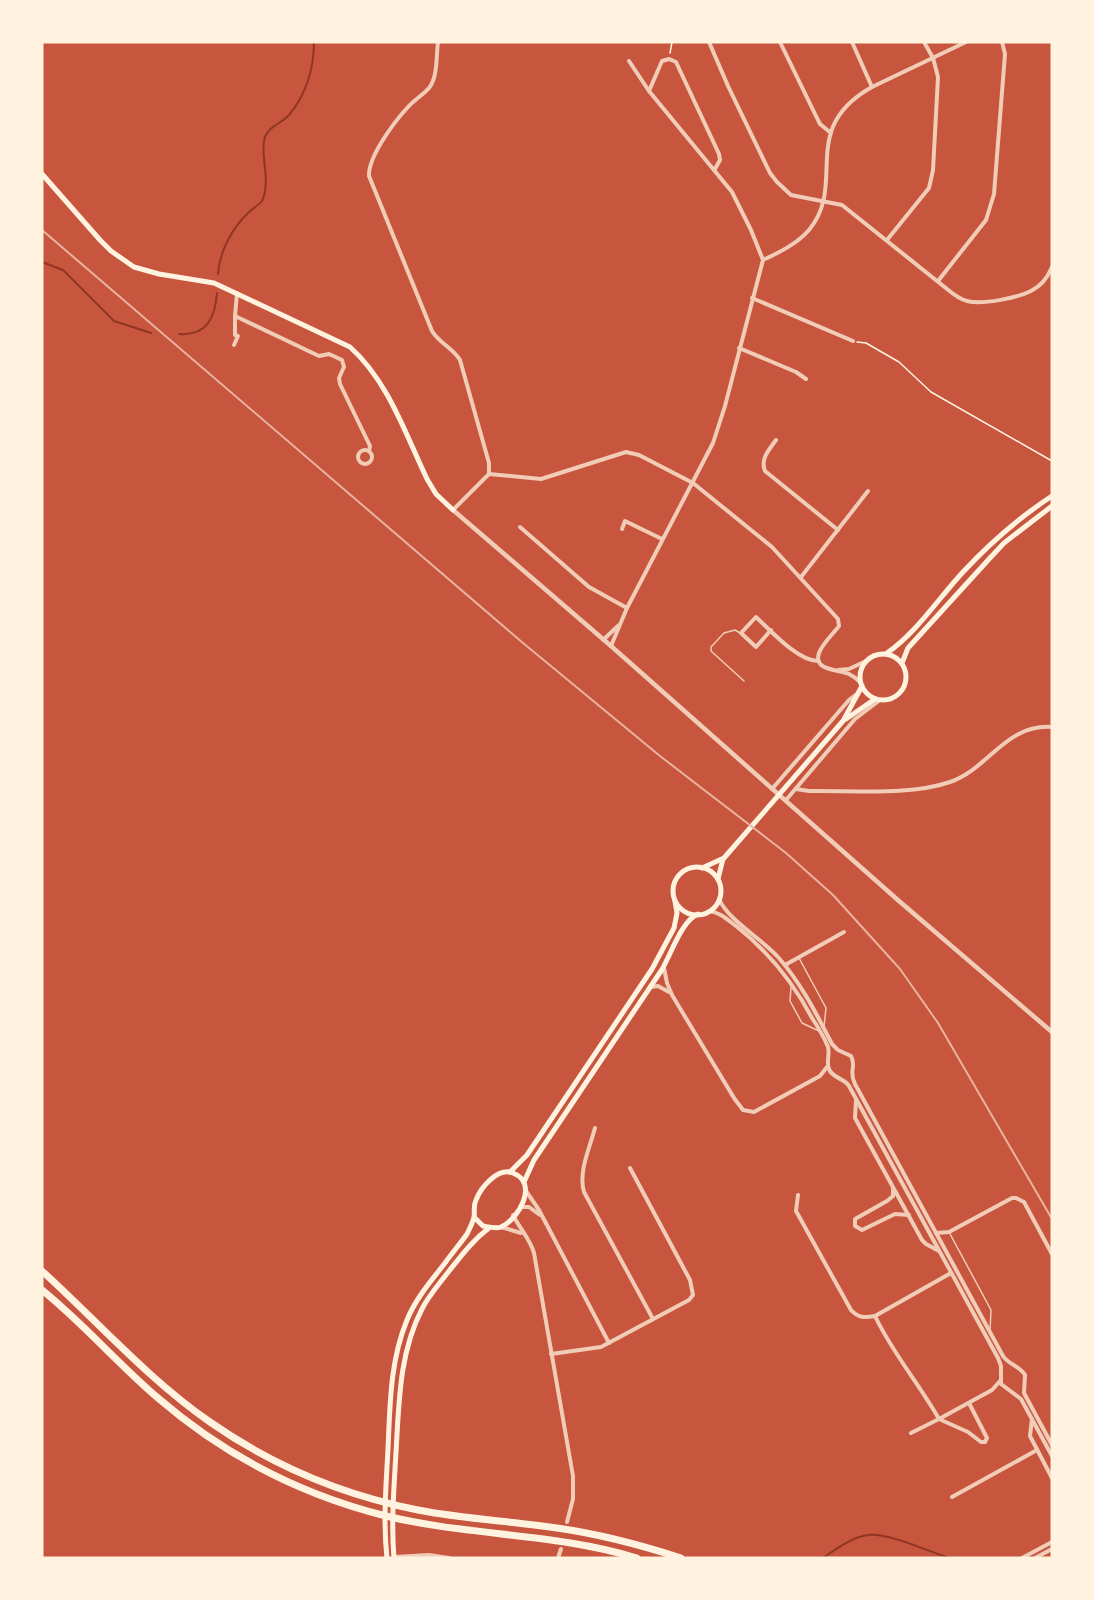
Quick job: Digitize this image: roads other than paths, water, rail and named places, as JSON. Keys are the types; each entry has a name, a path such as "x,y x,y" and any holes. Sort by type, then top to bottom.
{"highway":[{"path":"42,1271 136,1360 210,1422 290,1469 328,1485 418,1509 596,1535 681,1558"},
{"path":"42,1290 78,1321 159,1399 194,1427 231,1452 274,1476 333,1501 416,1522 562,1543 637,1558"}],"main road":[{"path":"42,174 111,251 123,261 141,269 214,283 350,347 363,358 379,378 427,479 436,494 453,510"},
{"path":"843,722 859,693 860,673 866,661 878,654 887,653 902,642 964,571 1016,523 1052,496"},
{"path":"902,663 908,648 1004,543 1052,506"},
{"path":"861,684 867,694 878,699 893,698 903,689 907,676 902,663 887,653"},
{"path":"524,1182 534,1160 647,990 655,984 685,925 692,916 709,911 719,899 719,869 723,858 837,728 878,699"},
{"path":"702,868 723,858"},
{"path":"387,1558 384,1510 391,1395 397,1350 408,1318 420,1295 467,1233 474,1217 474,1205 482,1190 496,1175 510,1172 526,1155 649,973 674,928 677,913 673,885 676,878 689,868 702,868 711,872 718,882"},
{"path":"675,901 686,912 698,914"},
{"path":"474,1217 480,1224 489,1228 501,1227 520,1207 526,1191 524,1182 510,1172"},
{"path":"394,1558 393,1511 399,1403 403,1368 410,1339 416,1321 430,1296 475,1239 489,1228"}],"street":[{"path":"438,42 435,77 429,88 408,107 373,156 369,176 432,331 460,360 489,463 489,474 453,510 1052,1032"},
{"path":"709,42 733,96 777,182 791,195 842,205 965,301 976,302 1010,297 1032,291 1048,278 1052,267"},
{"path":"780,42 820,124 831,133"},
{"path":"852,42 872,87"},
{"path":"887,240 929,188 933,170 938,77 933,58 924,42"},
{"path":"763,260 790,246 803,236 815,221 823,203 826,154 831,133 844,108 861,93 872,87 966,42"},
{"path":"938,281 986,220 994,194 1005,54 1002,42"},
{"path":"649,91 662,61 669,59 676,62 719,154 720,160 715,169"},
{"path":"611,646 619,624 693,483 717,431 763,260 732,192 649,91 629,61"},
{"path":"234,345 238,336 235,335 237,293"},
{"path":"752,298 853,341"},
{"path":"235,316 319,356 329,354 342,360 344,367 339,384 370,446 369,451"},
{"path":"739,348 796,372 806,380"},
{"path":"776,440 765,456 763,465 765,471 838,530"},
{"path":"489,474 541,479 626,452 639,454 693,483 772,546 838,619 839,626 819,652 820,665 827,669 838,670 849,669 866,661"},
{"path":"801,577 868,491"},
{"path":"622,529 625,521 663,539"},
{"path":"520,527 589,587 627,608"},
{"path":"771,630 756,647 741,633 756,617 771,630 803,658 818,661"},
{"path":"603,640 619,624"},
{"path":"838,670 849,674 861,684"},
{"path":"772,789 849,700 859,693"},
{"path":"786,800 855,718 878,699"},
{"path":"796,789 808,791 916,789 936,786 962,777 977,768 997,748 1017,734 1039,726 1052,727"},
{"path":"664,964 665,977 672,995 740,1107 751,1112 760,1109 820,1076 828,1065 830,1058 828,1049 822,1030 800,986 765,943 725,909 719,899"},
{"path":"709,911 719,913 758,944 792,983 835,1047 853,1060 851,1072 855,1084 1007,1361 1025,1375 1024,1389 1027,1398 1050,1437 1052,1445"},
{"path":"785,965 844,932"},
{"path":"649,973 655,984 672,995"},
{"path":"830,1058 836,1053 844,1052"},
{"path":"828,1065 829,1070 847,1082 998,1358 1000,1381 992,1390 911,1433"},
{"path":"820,1076 837,1077 851,1072"},
{"path":"856,1099 855,1118 926,1244 939,1251"},
{"path":"595,1128 582,1179 584,1192 654,1319"},
{"path":"551,1354 601,1347 689,1300 693,1294 692,1286 630,1168"},
{"path":"892,1185 894,1191 890,1198 859,1215 855,1219 855,1226 862,1230 895,1214 909,1215"},
{"path":"526,1191 609,1343"},
{"path":"798,1195 796,1211 856,1316 866,1318 875,1316 951,1273"},
{"path":"936,1233 949,1232 1016,1197 1024,1202 1052,1254"},
{"path":"520,1207 530,1208 541,1215"},
{"path":"513,1215 534,1253 573,1476 573,1499 567,1522"},
{"path":"501,1227 522,1233"},
{"path":"875,1316 883,1334 939,1419 985,1442 987,1437 969,1403"},
{"path":"1001,1373 1008,1367 1016,1366"},
{"path":"1000,1381 1021,1399 1052,1456"},
{"path":"992,1390 1019,1390 1025,1383"},
{"path":"1032,1419 1030,1436 1052,1478"},
{"path":"952,1497 1037,1450"},
{"path":"1022,1558 1052,1542"},
{"path":"558,1558 561,1549"},
{"path":"1035,1558 1052,1549"},
{"path":"394,1558 429,1555 449,1558"}],"lane":[{"path":"741,633 735,630 724,633 711,647 711,651 744,681"},
{"path":"792,983 790,1001 802,1023 822,1030 826,1008 798,958"},
{"path":"949,1232 991,1310 990,1331"}],"waterway":[{"path":"218,274 224,249 232,233 242,219 262,201 265,194 263,148 265,136 289,115 300,99 311,71 314,42"},
{"path":"42,262 63,270 114,321 151,333"},
{"path":"179,334 196,332 208,324 214,310 217,293"},
{"path":"823,1558 844,1544 868,1535 897,1539 949,1558"}],"railway":[{"path":"42,230 523,643 660,756 786,853 833,895 900,969 938,1023 1052,1219"}]}
